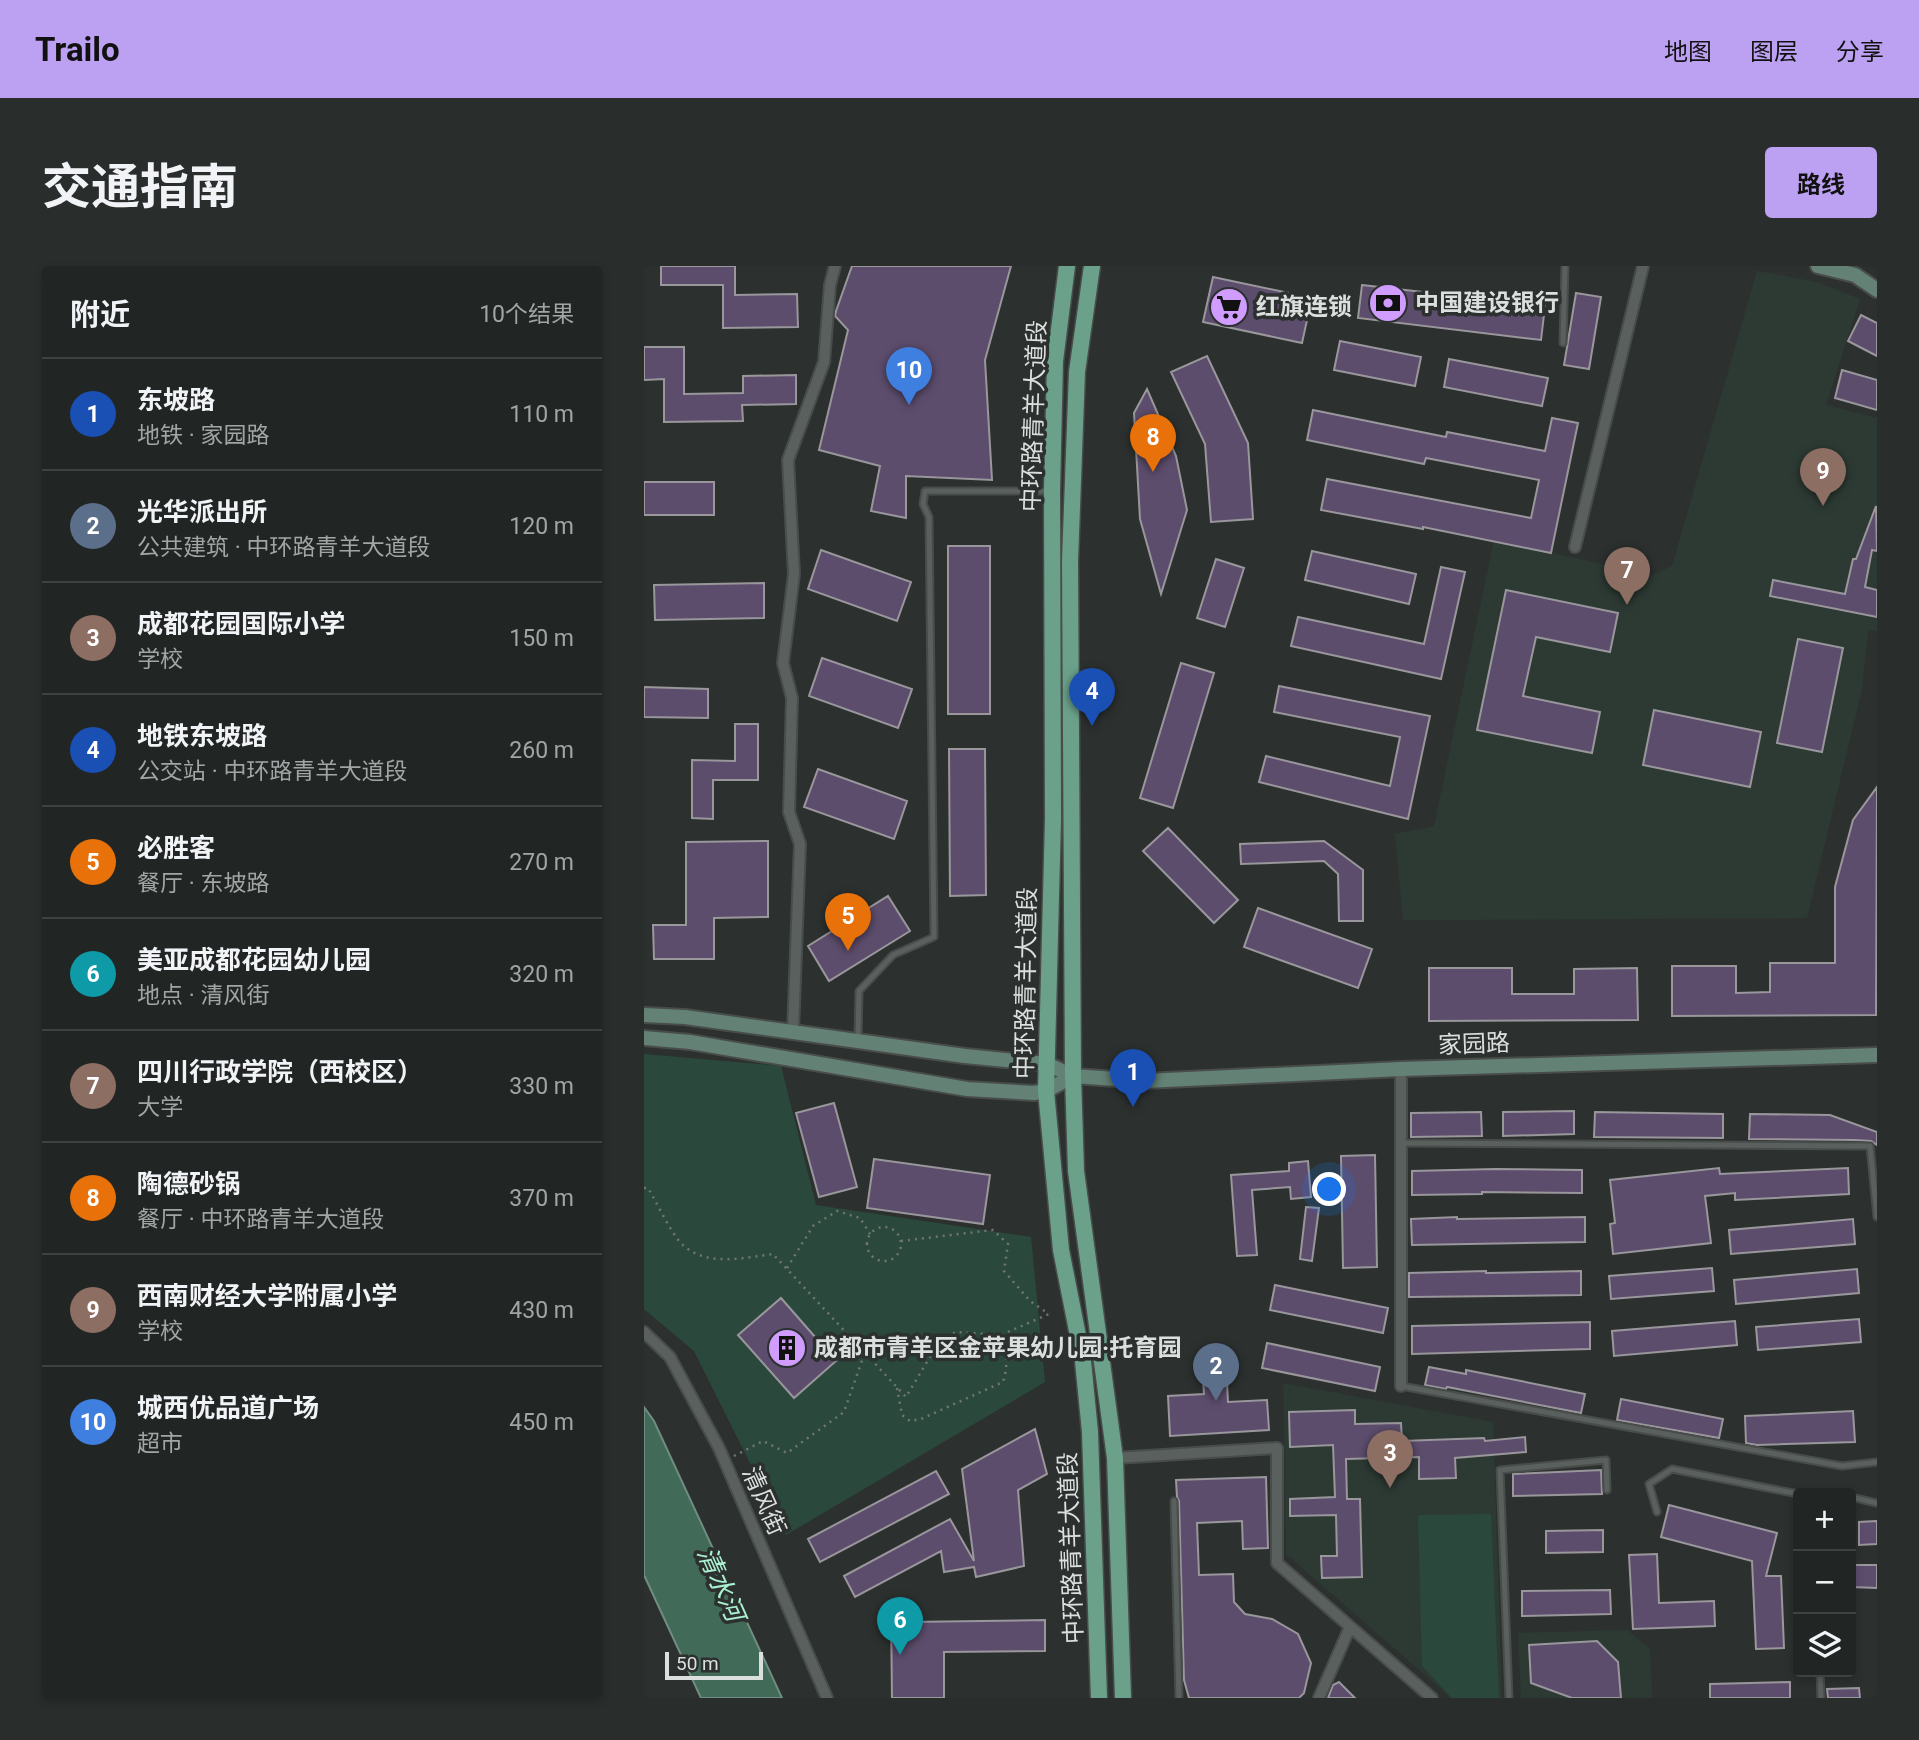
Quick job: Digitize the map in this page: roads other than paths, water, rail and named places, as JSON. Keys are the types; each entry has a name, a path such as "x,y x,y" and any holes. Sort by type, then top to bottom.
{"main road":[{"name":"中环路青羊大道段","path":"1067,266 1055,361 1052,491 1053,819 1046,1091 1060,1250 1083,1361 1090,1432 1098,1698"},
{"name":"中环路青羊大道段","path":"1092,266 1077,372 1071,548 1073,1076 1076,1171 1115,1458 1123,1698"},
{"path":"1818,266 1855,275 1877,290"},
{"path":"644,1015 685,1017 965,1056 1047,1064 1073,1076"},
{"path":"644,1038 690,1042 967,1089 1034,1093 1046,1091 1073,1076"},
{"name":"家园路","path":"1073,1076 1145,1081 1401,1069 1877,1055"}],"street":[{"path":"793,1032 800,844 789,811 792,698 783,663 794,574 788,460 824,362 830,285 835,266"},
{"path":"1574,547 1643,266"},
{"path":"1401,1069 1401,1386"},
{"name":"清风街","path":"644,1332 670,1357 724,1461 827,1698"},
{"path":"1115,1458 1277,1448 1277,1563 1432,1698"},
{"path":"1319,1698 1350,1627"}],"lane":[{"path":"1563,343 1565,266"},
{"path":"858,1040 859,991 893,955 934,937 929,517 923,504 925,491 1052,491"},
{"path":"1401,1143 1870,1146 1877,1217"},
{"path":"1401,1386 1842,1466 1877,1462"},
{"path":"1508,1698 1500,1471 1606,1460 1607,1490"},
{"path":"1657,1512 1649,1484 1672,1469 1793,1493"},
{"path":"1856,1498 1877,1503"},
{"path":"1174,1501 1180,1698"},
{"path":"1820,1677 1821,1698"}],"water":[{"name":"清水河","path":"644,1407 654,1421 782,1698 701,1698 644,1575"}],"place":[{"name":"中国建设银行","path":"1388,303"},
{"name":"红旗连锁","path":"1229,307"},
{"name":"城西优品道广场","path":"909,405"},
{"name":"陶德砂锅","path":"1153,472"},
{"name":"西南财经大学附属小学","path":"1823,506"},
{"name":"四川行政学院（西校区）","path":"1627,605"},
{"name":"地铁东坡路","path":"1092,726"},
{"name":"必胜客","path":"848,951"},
{"name":"东坡路","path":"1133,1107"},
{"name":"成都市青羊区金苹果幼儿园·托育园","path":"787,1348"},
{"name":"光华派出所","path":"1216,1401"},
{"name":"成都花园国际小学","path":"1390,1488"},
{"name":"美亚成都花园幼儿园","path":"900,1655"}]}
